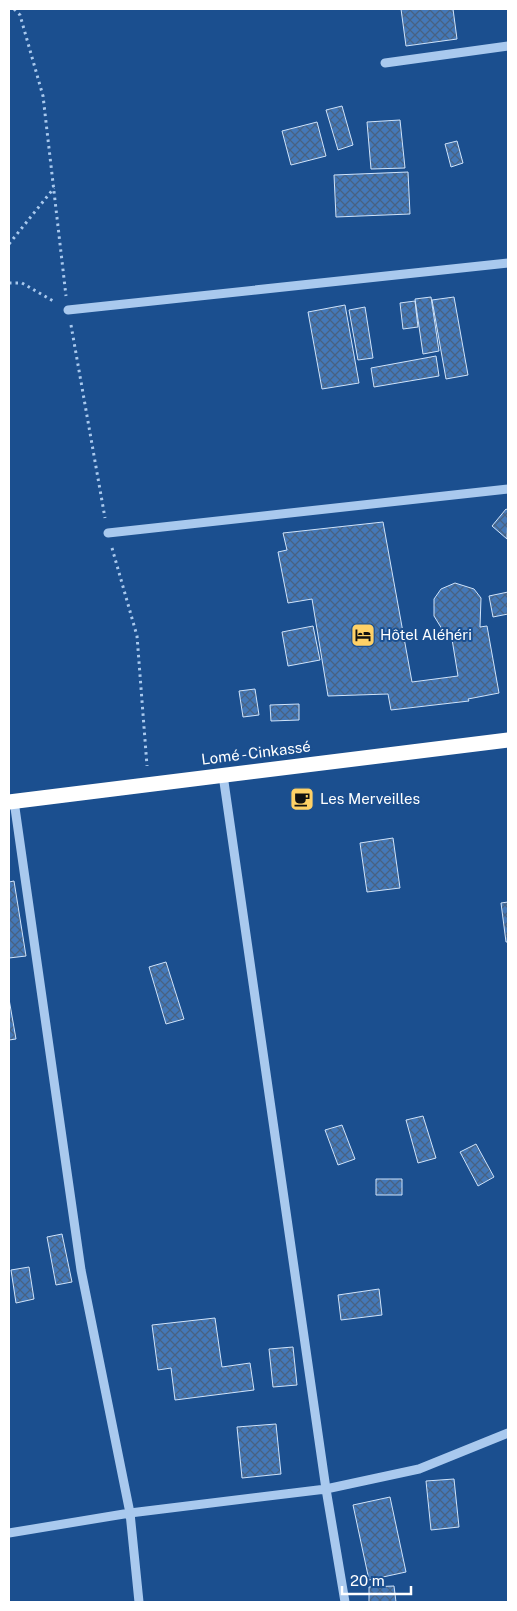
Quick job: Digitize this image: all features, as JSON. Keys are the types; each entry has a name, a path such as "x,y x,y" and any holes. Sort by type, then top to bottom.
{"highway":[{"name":"Lomé - Cinkassé","path":"11,802 508,740"}],"street":[{"path":"385,63 508,46"},
{"path":"68,310 508,263"},
{"path":"108,533 508,489"},
{"path":"222,775 326,1489 345,1602"},
{"path":"11,802 81,1270 130,1513 139,1602"},
{"path":"9,1533 130,1513 326,1489 419,1469 508,1434"}],"path":[{"path":"14,9 20,15 43,96 68,310 108,533 137,636 149,784"},
{"path":"9,244 54,187"},
{"path":"9,283 22,283 68,310"}],"building":[{"path":"401,9 453,9 457,39 406,46"},
{"path":"342,106 353,145 338,150 326,110"},
{"path":"400,120 405,168 371,169 367,122"},
{"path":"317,122 326,156 291,165 282,131"},
{"path":"457,141 463,163 451,167 445,144"},
{"path":"408,172 410,214 336,217 334,175"},
{"path":"431,297 439,351 423,354 415,299"},
{"path":"454,297 468,375 446,379 432,300"},
{"path":"415,301 418,327 403,329 400,303"},
{"path":"345,305 359,383 322,389 308,312"},
{"path":"365,307 373,358 358,360 349,310"},
{"path":"436,356 439,376 374,387 371,368"},
{"path":"506,509 508,510 507,539 492,526"},
{"path":"383,522 412,682 458,676 451,633 442,629 434,616 434,599 441,589 455,583 474,589 481,598 480,627 487,626 499,693 468,699 469,701 391,710 388,694 328,696 312,599 288,603 278,552 287,550 283,533"},
{"path":"508,592 508,614 493,617 489,596"},
{"path":"313,626 320,660 288,666 282,632"},
{"path":"255,689 259,715 243,717 239,691"},
{"path":"299,704 299,720 271,721 270,705"},
{"path":"393,838 400,888 367,892 360,843"},
{"path":"14,881 26,956 9,958 9,882"},
{"path":"508,902 508,942 506,942 501,903"},
{"path":"166,962 184,1019 166,1024 149,967"},
{"path":"9,999 16,1039 9,1040"},
{"path":"423,1116 436,1158 418,1163 406,1120"},
{"path":"342,1125 355,1159 338,1165 325,1130"},
{"path":"476,1144 494,1177 478,1186 460,1152"},
{"path":"376,1179 402,1179 402,1195 376,1195"},
{"path":"62,1234 72,1282 56,1285 47,1237"},
{"path":"29,1267 34,1299 16,1303 11,1270"},
{"path":"379,1289 382,1315 341,1320 338,1295"},
{"path":"215,1318 222,1367 250,1363 254,1390 175,1400 171,1368 158,1370 152,1325"},
{"path":"293,1347 297,1385 273,1387 269,1349"},
{"path":"276,1424 281,1474 242,1478 237,1427"},
{"path":"454,1479 459,1527 431,1530 426,1481"},
{"path":"390,1497 406,1572 369,1580 353,1505"},
{"path":"394,1586 396,1602 369,1602 369,1587"}],"place":[{"name":"Hôtel Aléhéri","path":"363,635"},
{"name":"Les Merveilles","path":"302,799"}]}
